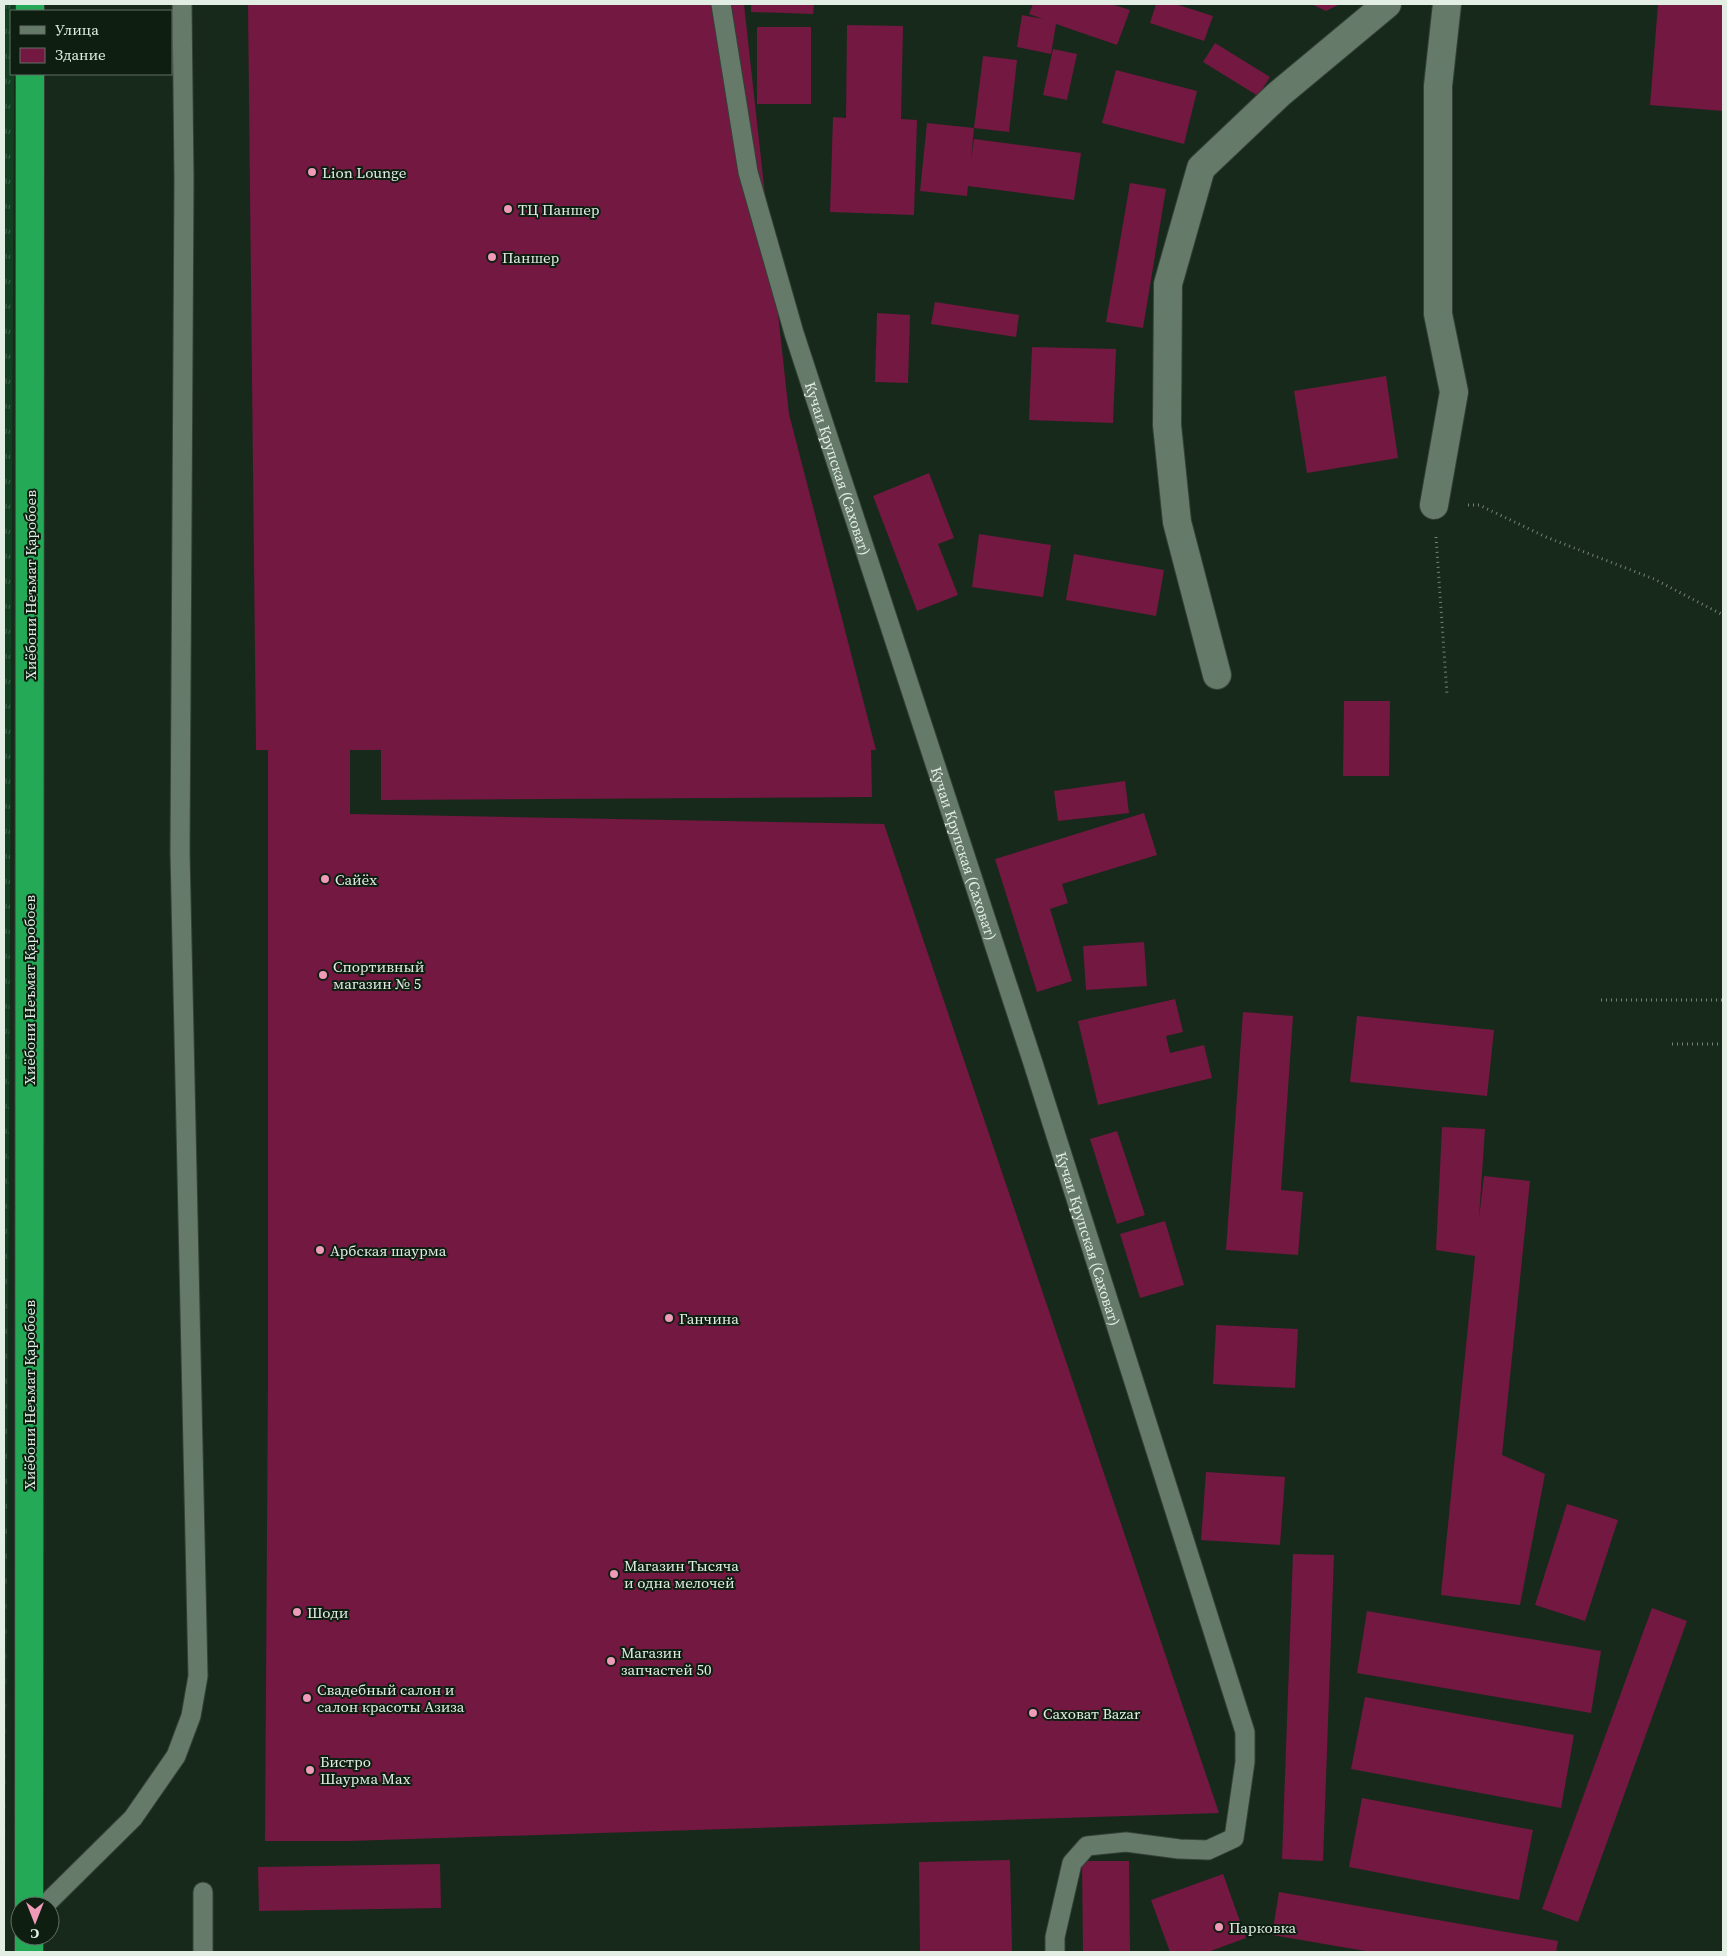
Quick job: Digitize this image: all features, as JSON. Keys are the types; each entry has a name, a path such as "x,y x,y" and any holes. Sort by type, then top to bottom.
{"highway":[{"name":"Хиёбони Неъмат Қаробоев","path":"29,1896 30,75"}],"street":[{"path":"1217,675 1177,522 1167,424 1168,284 1201,168 1279,94 1387,4"},
{"path":"1434,505 1454,392 1438,314 1438,86 1447,4"}],"lane":[{"path":"54,1896 133,1818 176,1756 192,1716 198,1676 180,852 184,180 182,4"},
{"name":"Кучаи Крупская (Саховат)","path":"721,4 748,172 794,333 1030,1054 1244,1732 1244,1762 1234,1838 1208,1850 1179,1849 1126,1842 1087,1846 1072,1862 1055,1937 1055,1952"},
{"path":"203,1892 204,1952"}],"path":[{"path":"1447,694 1434,505 1479,505 1546,538 1654,580 1723,615"},
{"path":"1601,1000 1723,1000"},
{"path":"1672,1044 1723,1044"}],"green space":[{"path":"4,4 15,4 15,10 10,10 10,75 14,75 4,1952"}],"building":[{"name":"Ганчина","path":"248,4 744,4 789,414 876,750 871,750 872,797 381,800 381,750 350,750 350,814 884,824 1219,1813 350,1841 265,1841 268,1375 268,750 256,750"},
{"path":"751,4 814,4 813,14 751,12"},
{"path":"1033,4 1111,4 1130,10 1117,45 1056,24 1051,54 1017,47 1022,15 1043,19 1029,14"},
{"path":"1156,4 1175,4 1213,16 1204,41 1150,23"},
{"path":"1311,4 1340,4 1326,11"},
{"path":"1658,4 1723,4 1723,111 1650,105"},
{"path":"847,25 903,26 901,119 917,120 914,215 830,212 833,117 846,118"},
{"path":"757,27 811,27 811,104 757,104"},
{"path":"1215,43 1270,77 1258,96 1203,62"},
{"path":"1053,49 1077,54 1067,100 1043,95"},
{"path":"983,56 1017,60 1009,132 974,128"},
{"path":"1116,70 1197,91 1184,144 1102,123"},
{"path":"927,123 974,128 971,159 974,139 1081,153 1074,200 968,186 967,196 920,191"},
{"path":"1130,183 1166,189 1143,328 1106,322"},
{"path":"935,302 1019,315 1016,337 931,324"},
{"path":"877,313 910,315 908,383 875,382"},
{"path":"1032,347 1116,349 1113,423 1029,420"},
{"path":"1386,376 1398,458 1307,473 1294,391"},
{"path":"929,473 954,538 938,544 958,595 917,611 873,496"},
{"path":"979,534 1051,545 1043,597 972,587"},
{"path":"1074,554 1164,570 1156,616 1066,600"},
{"path":"1344,701 1390,701 1389,776 1343,776"},
{"path":"1125,781 1129,813 1058,821 1054,791"},
{"path":"1144,813 1157,855 1062,884 1068,903 1050,909 1072,981 1037,992 995,859"},
{"path":"1144,942 1147,986 1086,990 1083,946"},
{"path":"1175,999 1183,1032 1166,1036 1170,1053 1204,1045 1212,1078 1098,1105 1078,1021"},
{"path":"1243,1012 1293,1016 1281,1190 1303,1192 1298,1255 1226,1250"},
{"path":"1357,1016 1494,1030 1487,1096 1350,1082"},
{"path":"1442,1127 1485,1129 1479,1218 1484,1176 1530,1181 1502,1455 1545,1474 1520,1605 1441,1595 1475,1256 1436,1250"},
{"path":"1117,1131 1145,1215 1117,1224 1090,1139"},
{"path":"1165,1221 1184,1285 1140,1298 1120,1234"},
{"path":"1216,1325 1298,1329 1295,1388 1213,1384"},
{"path":"1206,1472 1285,1477 1280,1545 1201,1540"},
{"path":"1567,1504 1618,1520 1585,1621 1535,1605"},
{"path":"1293,1554 1334,1555 1323,1861 1282,1859"},
{"path":"1652,1608 1687,1621 1578,1922 1542,1909"},
{"path":"1367,1611 1601,1651 1591,1713 1357,1673"},
{"path":"1365,1697 1574,1735 1561,1808 1351,1769"},
{"path":"1362,1798 1533,1830 1519,1900 1349,1867"},
{"path":"1010,1860 1012,1952 920,1952 919,1862"},
{"path":"1082,1861 1129,1861 1130,1952 1083,1952"},
{"path":"440,1864 441,1908 259,1911 258,1867"},
{"path":"1223,1874 1246,1938 1208,1952 1170,1952 1151,1900"},
{"path":"1279,1892 1558,1941 1556,1952 1371,1952 1272,1935"}],"place":[{"name":"Lion Lounge","path":"312,172"},
{"name":"ТЦ Паншер","path":"508,209"},
{"name":"Паншер","path":"492,257"},
{"name":"Сайёх","path":"325,879"},
{"name":"Спортивный магазин № 5","path":"323,975"},
{"name":"Арбская шаурма","path":"320,1250"},
{"name":"Ганчина","path":"669,1318"},
{"name":"Магазин Тысяча и одна мелочей","path":"614,1574"},
{"name":"Шоди","path":"297,1612"},
{"name":"Магазин запчастей 50","path":"611,1661"},
{"name":"Свадебный салон и салон красоты Азиза","path":"307,1698"},
{"name":"Саховат Bazar","path":"1033,1713"},
{"name":"Бистро Шаурма Мax","path":"310,1770"},
{"name":"Парковка","path":"1219,1927"}]}
